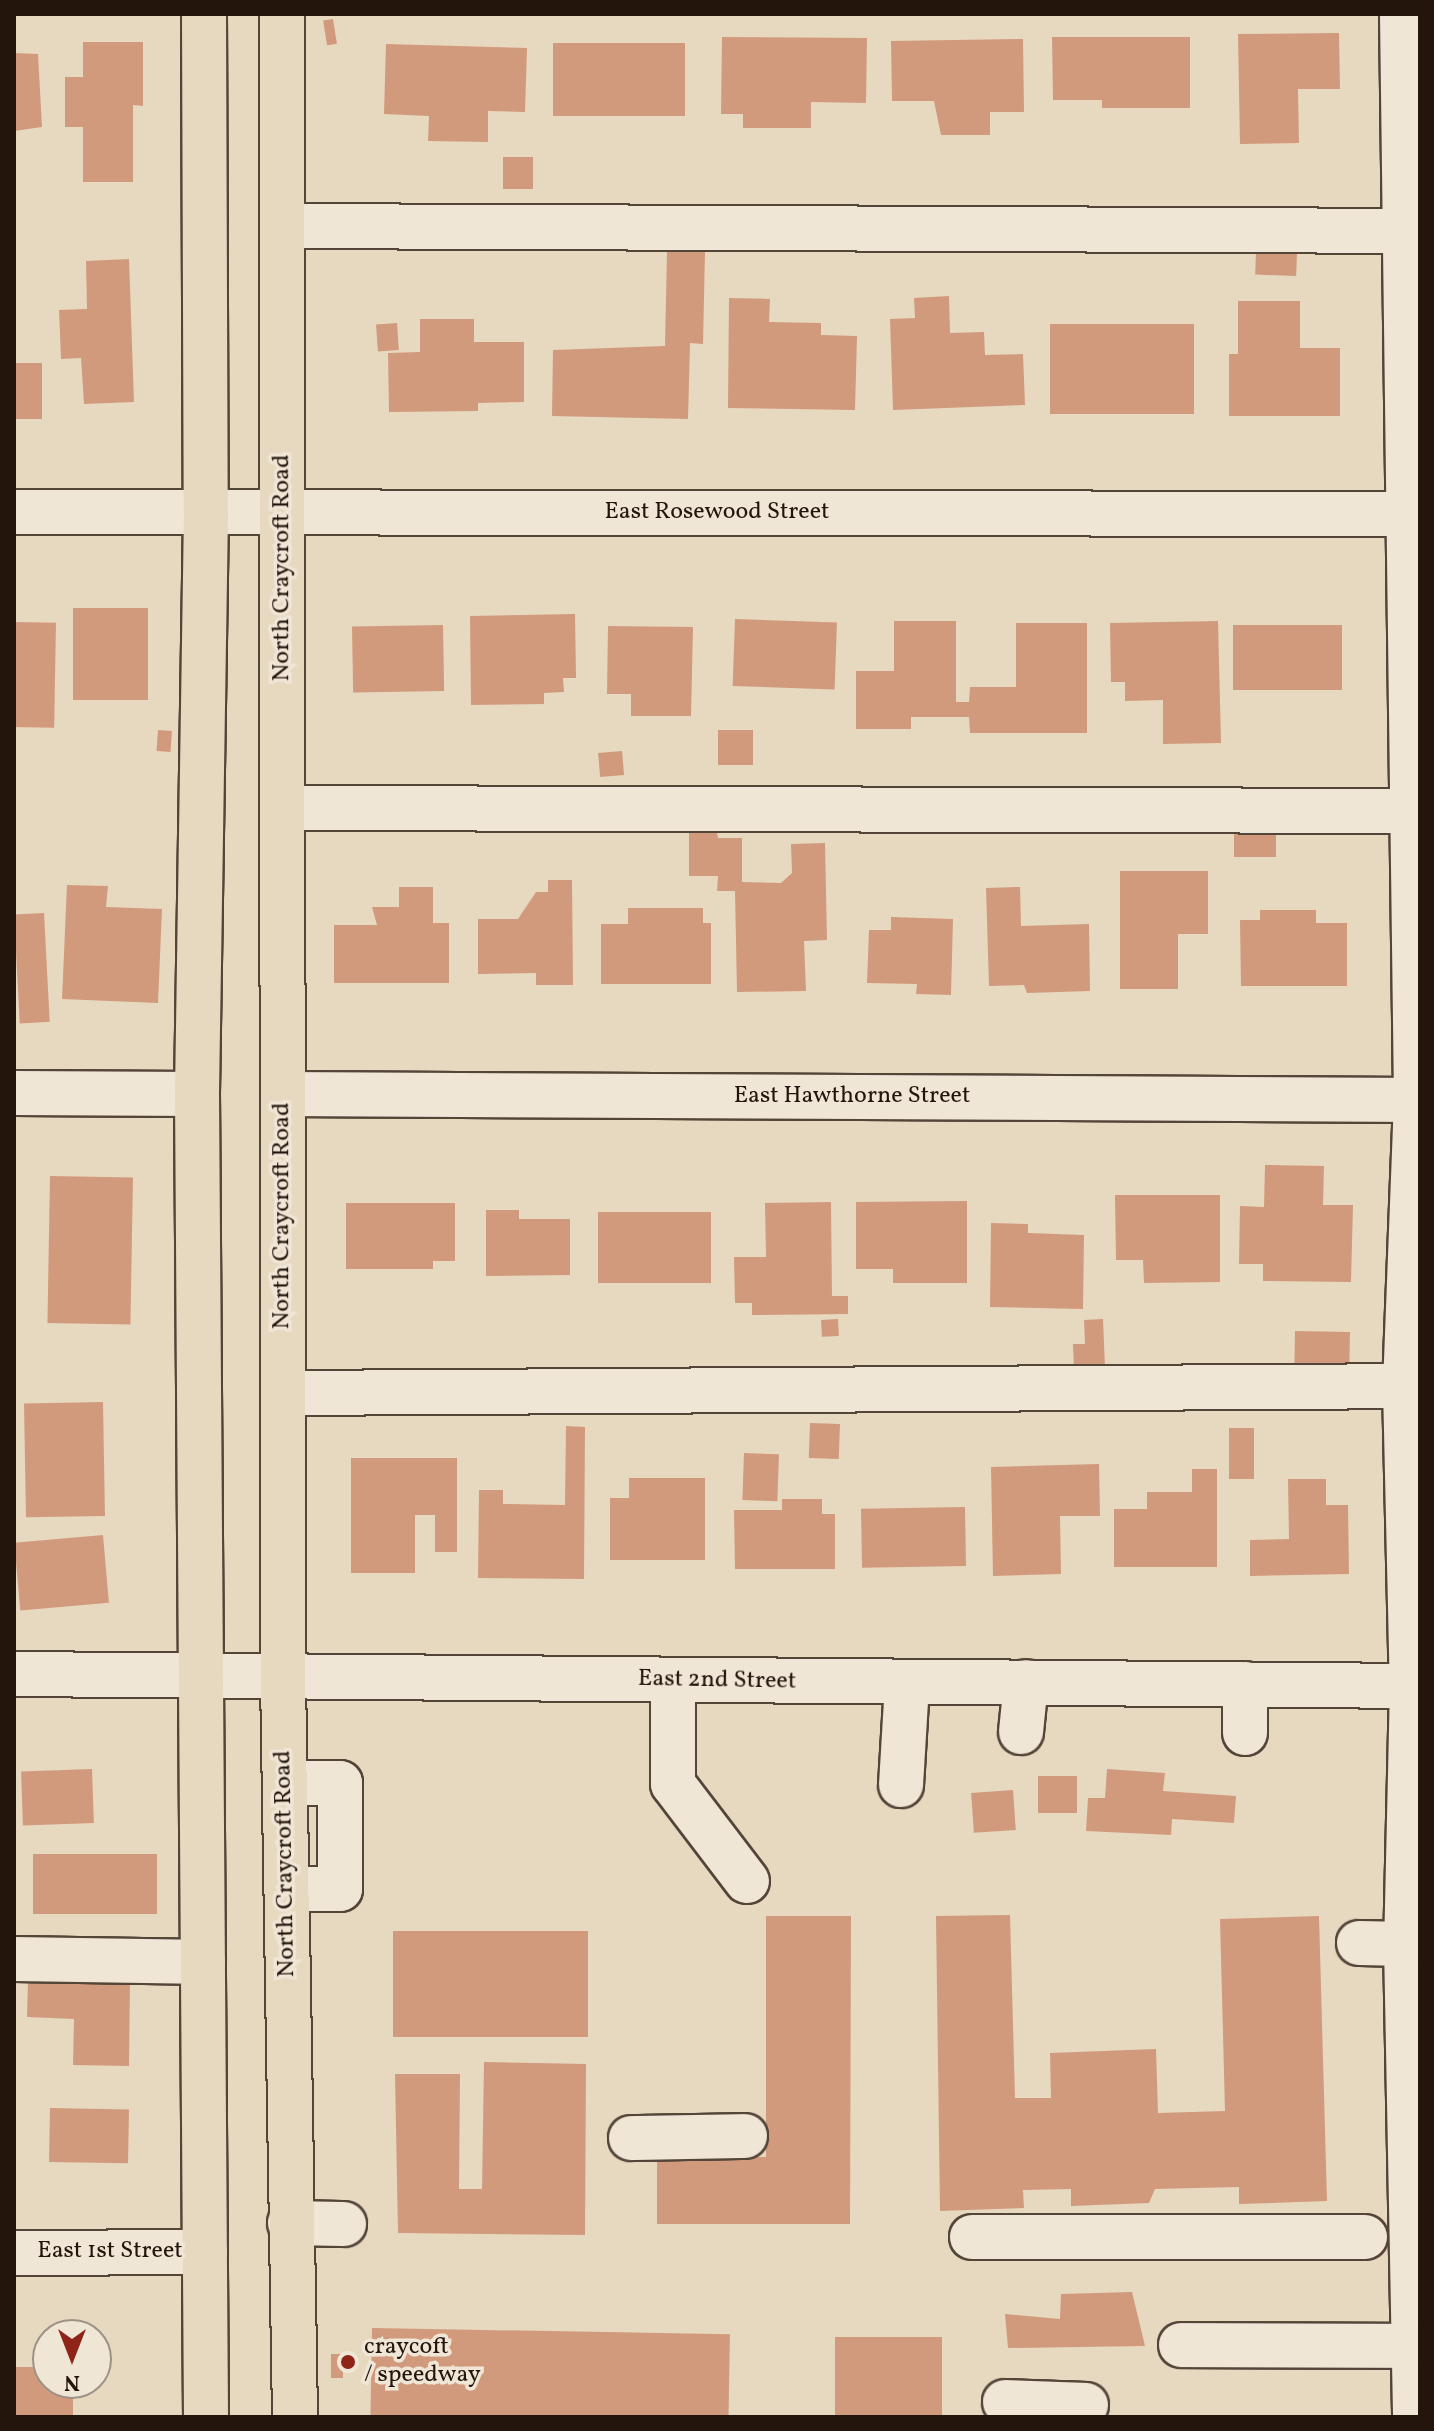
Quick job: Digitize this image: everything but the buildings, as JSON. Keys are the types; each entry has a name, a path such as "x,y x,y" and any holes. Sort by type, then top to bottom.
{"main road":[{"path":"204,14 206,513 197,1094 206,2417"},
{"name":"North Craycroft Road","path":"282,14 283,1678 295,2417"}],"street":[{"path":"1402,14 1413,231 1415,514 1418,1100 1412,1386 1416,1686 1406,1944 1417,2235 1415,2417"},
{"path":"282,226 1413,231"},
{"name":"East Rosewood Street","path":"14,512 1415,514"},
{"path":"283,808 1416,811"},
{"path":"14,1093 197,1094"},
{"name":"East Hawthorne Street","path":"283,1094 1418,1100"},
{"path":"284,1393 1412,1386"},
{"name":"East 2nd Street","path":"14,1674 200,1673 283,1678 1416,1686"},
{"path":"673,1680 673,1784 747,1881"},
{"path":"1021,1732 1026,1682"},
{"path":"901,1785 907,1683"},
{"path":"1245,1684 1245,1733"},
{"path":"286,1783 340,1783 340,1889 287,1889"},
{"path":"1359,1943 1406,1944"},
{"path":"14,1959 203,1962"},
{"path":"631,2138 745,2136"},
{"path":"290,2223 344,2224"},
{"path":"972,2237 1365,2237"},
{"name":"East 1st Street","path":"14,2253 205,2252"},
{"path":"1181,2345 1415,2346"},
{"path":"1005,2402 1086,2405"}],"place":[{"name":"craycoft / speedway","path":"348,2362"}]}
